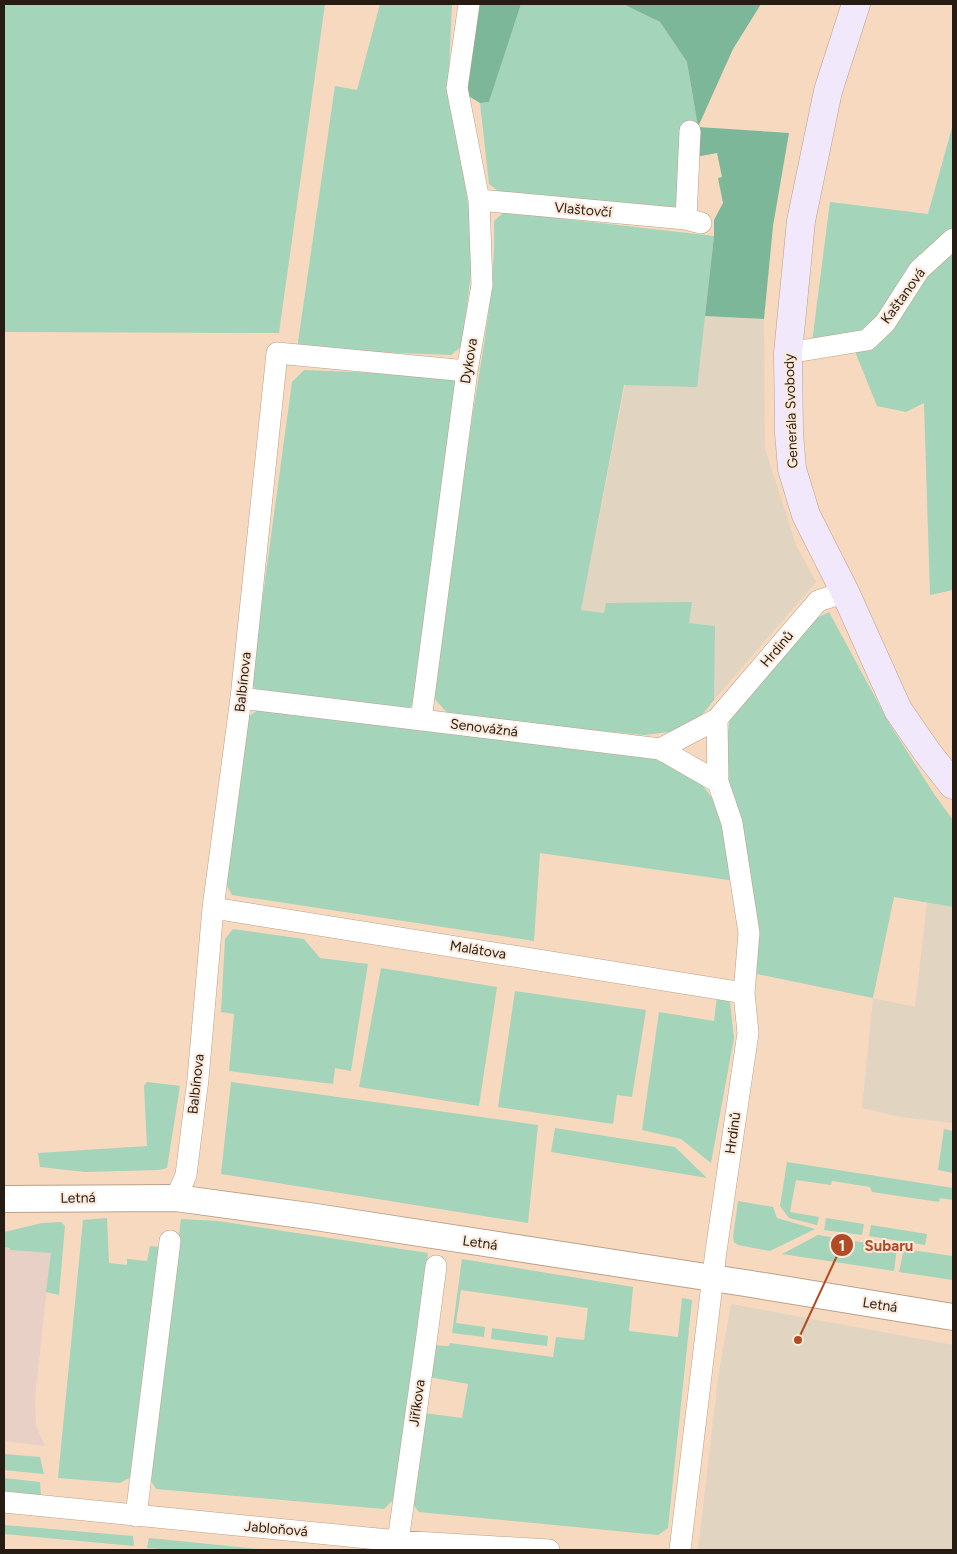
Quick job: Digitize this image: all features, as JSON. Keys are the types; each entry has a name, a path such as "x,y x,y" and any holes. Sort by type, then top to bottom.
{"main road":[{"name":"Generála Svobody","path":"856,4 828,91 801,221 788,353 789,433 792,469 806,515 845,592 898,710 953,785"}],"street":[{"name":"Dykova","path":"421,720 467,371 482,285 479,200 457,88 469,4"},
{"name":"Vlaštovčí","path":"479,200 694,221 690,131"},
{"name":"Kaštanová","path":"788,353 867,340 885,323 919,270 953,239"},
{"name":"Balbínova","path":"176,1198 186,1175 198,1079 213,908 241,698 277,353 467,371"},
{"name":"Hrdinů","path":"660,749 718,718 818,600 845,592"},
{"name":"Senovážná","path":"241,698 660,749 718,782"},
{"name":"Hrdinů","path":"680,1550 712,1279 748,1033 744,994 750,933 732,823 718,782 718,718"},
{"name":"Malátova","path":"213,908 744,994"},
{"name":"Letná","path":"4,1199 176,1198 309,1216 953,1317"},
{"path":"136,1516 170,1241"},
{"name":"Jiříkova","path":"398,1541 436,1266"},
{"name":"Jabloňová","path":"4,1502 398,1541 549,1550"}],"shaded area":[{"path":"705,316 764,319 765,448 796,545 816,582 713,701 715,626 689,623 606,603 605,613 581,610 625,385"},
{"path":"927,903 953,907 953,1123 900,1117 862,1108 873,998 915,1007"},
{"path":"4,1247 10,1248 10,1250 49,1253 51,1251 35,1397 36,1426 45,1446 4,1441"},
{"path":"731,1304 953,1345 953,1550 698,1550 718,1378"}],"green space":[{"path":"4,4 325,4 279,333 4,332"},
{"path":"380,4 452,4 448,91 466,190 474,249 462,346 451,355 297,349 335,86 357,90"},
{"path":"474,4 521,4 489,102 480,103 462,92"},
{"path":"521,4 623,4 660,22 687,62 698,127 680,208 671,213 502,194 489,184 480,103 489,102"},
{"path":"623,4 761,4 733,49 698,127 687,62 660,22"},
{"path":"953,124 953,228 865,334 812,342 830,202 928,214"},
{"path":"698,127 789,133 773,226 764,319 705,316 714,220 723,203 718,178 722,177 717,153 696,157"},
{"path":"504,212 714,236 697,387 624,385 581,610 604,613 606,603 692,602 689,623 715,626 714,700 696,722 686,730 644,735 450,716 433,697 452,554 488,317 493,269 494,221"},
{"path":"953,247 953,590 930,595 924,403 906,412 877,406 854,349 919,279"},
{"path":"304,370 452,376 461,386 414,704 405,711 257,691 251,683 292,382"},
{"path":"829,612 889,723 934,794 953,820 953,907 894,897 873,998 757,974 749,886 724,758 731,712 807,623"},
{"path":"259,709 659,757 686,771 703,786 712,798 720,813 735,881 540,853 534,941 232,895 226,884 248,717"},
{"path":"233,929 304,939 320,958 368,964 351,1071 335,1068 333,1084 229,1071 234,1014 221,1012 225,939"},
{"path":"381,968 497,987 479,1106 359,1087"},
{"path":"515,991 646,1010 632,1097 617,1095 613,1124 498,1107"},
{"path":"717,996 730,1002 734,1038 711,1163 681,1139 642,1130 659,1012 714,1021"},
{"path":"147,1082 180,1086 167,1168 159,1170 85,1172 40,1167 38,1153 147,1146 144,1086"},
{"path":"231,1082 538,1125 528,1223 221,1174"},
{"path":"555,1128 675,1147 707,1178 551,1152"},
{"path":"944,1129 953,1131 953,1173 938,1170"},
{"path":"787,1162 953,1188 953,1200 940,1198 939,1202 872,1192 870,1187 832,1181 831,1185 796,1180 790,1212 819,1217 817,1225 789,1218 780,1206"},
{"path":"738,1201 773,1207 777,1218 815,1229 770,1251 738,1245 734,1242 733,1237"},
{"path":"107,1218 109,1263 127,1265 127,1259 147,1261 150,1246 160,1247 131,1477 120,1483 58,1478 83,1220"},
{"path":"826,1218 864,1224 862,1235 824,1230"},
{"path":"181,1219 218,1221 428,1253 393,1500 384,1509 156,1489 148,1476"},
{"path":"61,1222 65,1226 59,1295 46,1292 51,1252 10,1250 10,1248 4,1247 4,1232 42,1223"},
{"path":"871,1225 927,1234 925,1245 869,1236"},
{"path":"818,1235 897,1248 894,1271 782,1254"},
{"path":"904,1249 953,1256 953,1280 899,1272"},
{"path":"462,1259 633,1287 629,1331 678,1337 682,1298 692,1300 668,1528 658,1535 419,1512 411,1502 424,1413 462,1418 468,1384 428,1377 431,1345 449,1346 450,1343 553,1357 556,1337 584,1340 588,1308 461,1290 456,1323 485,1327 484,1337 452,1333"},
{"path":"492,1328 548,1336 547,1346 491,1339"},
{"path":"4,1454 40,1457 44,1474 4,1470"},
{"path":"4,1478 40,1482 41,1496 4,1492"},
{"path":"4,1525 133,1536 134,1546 4,1534"},
{"path":"149,1538 269,1550 176,1550 147,1548"}],"place":[{"name":"Subaru","path":"798,1340"}]}
